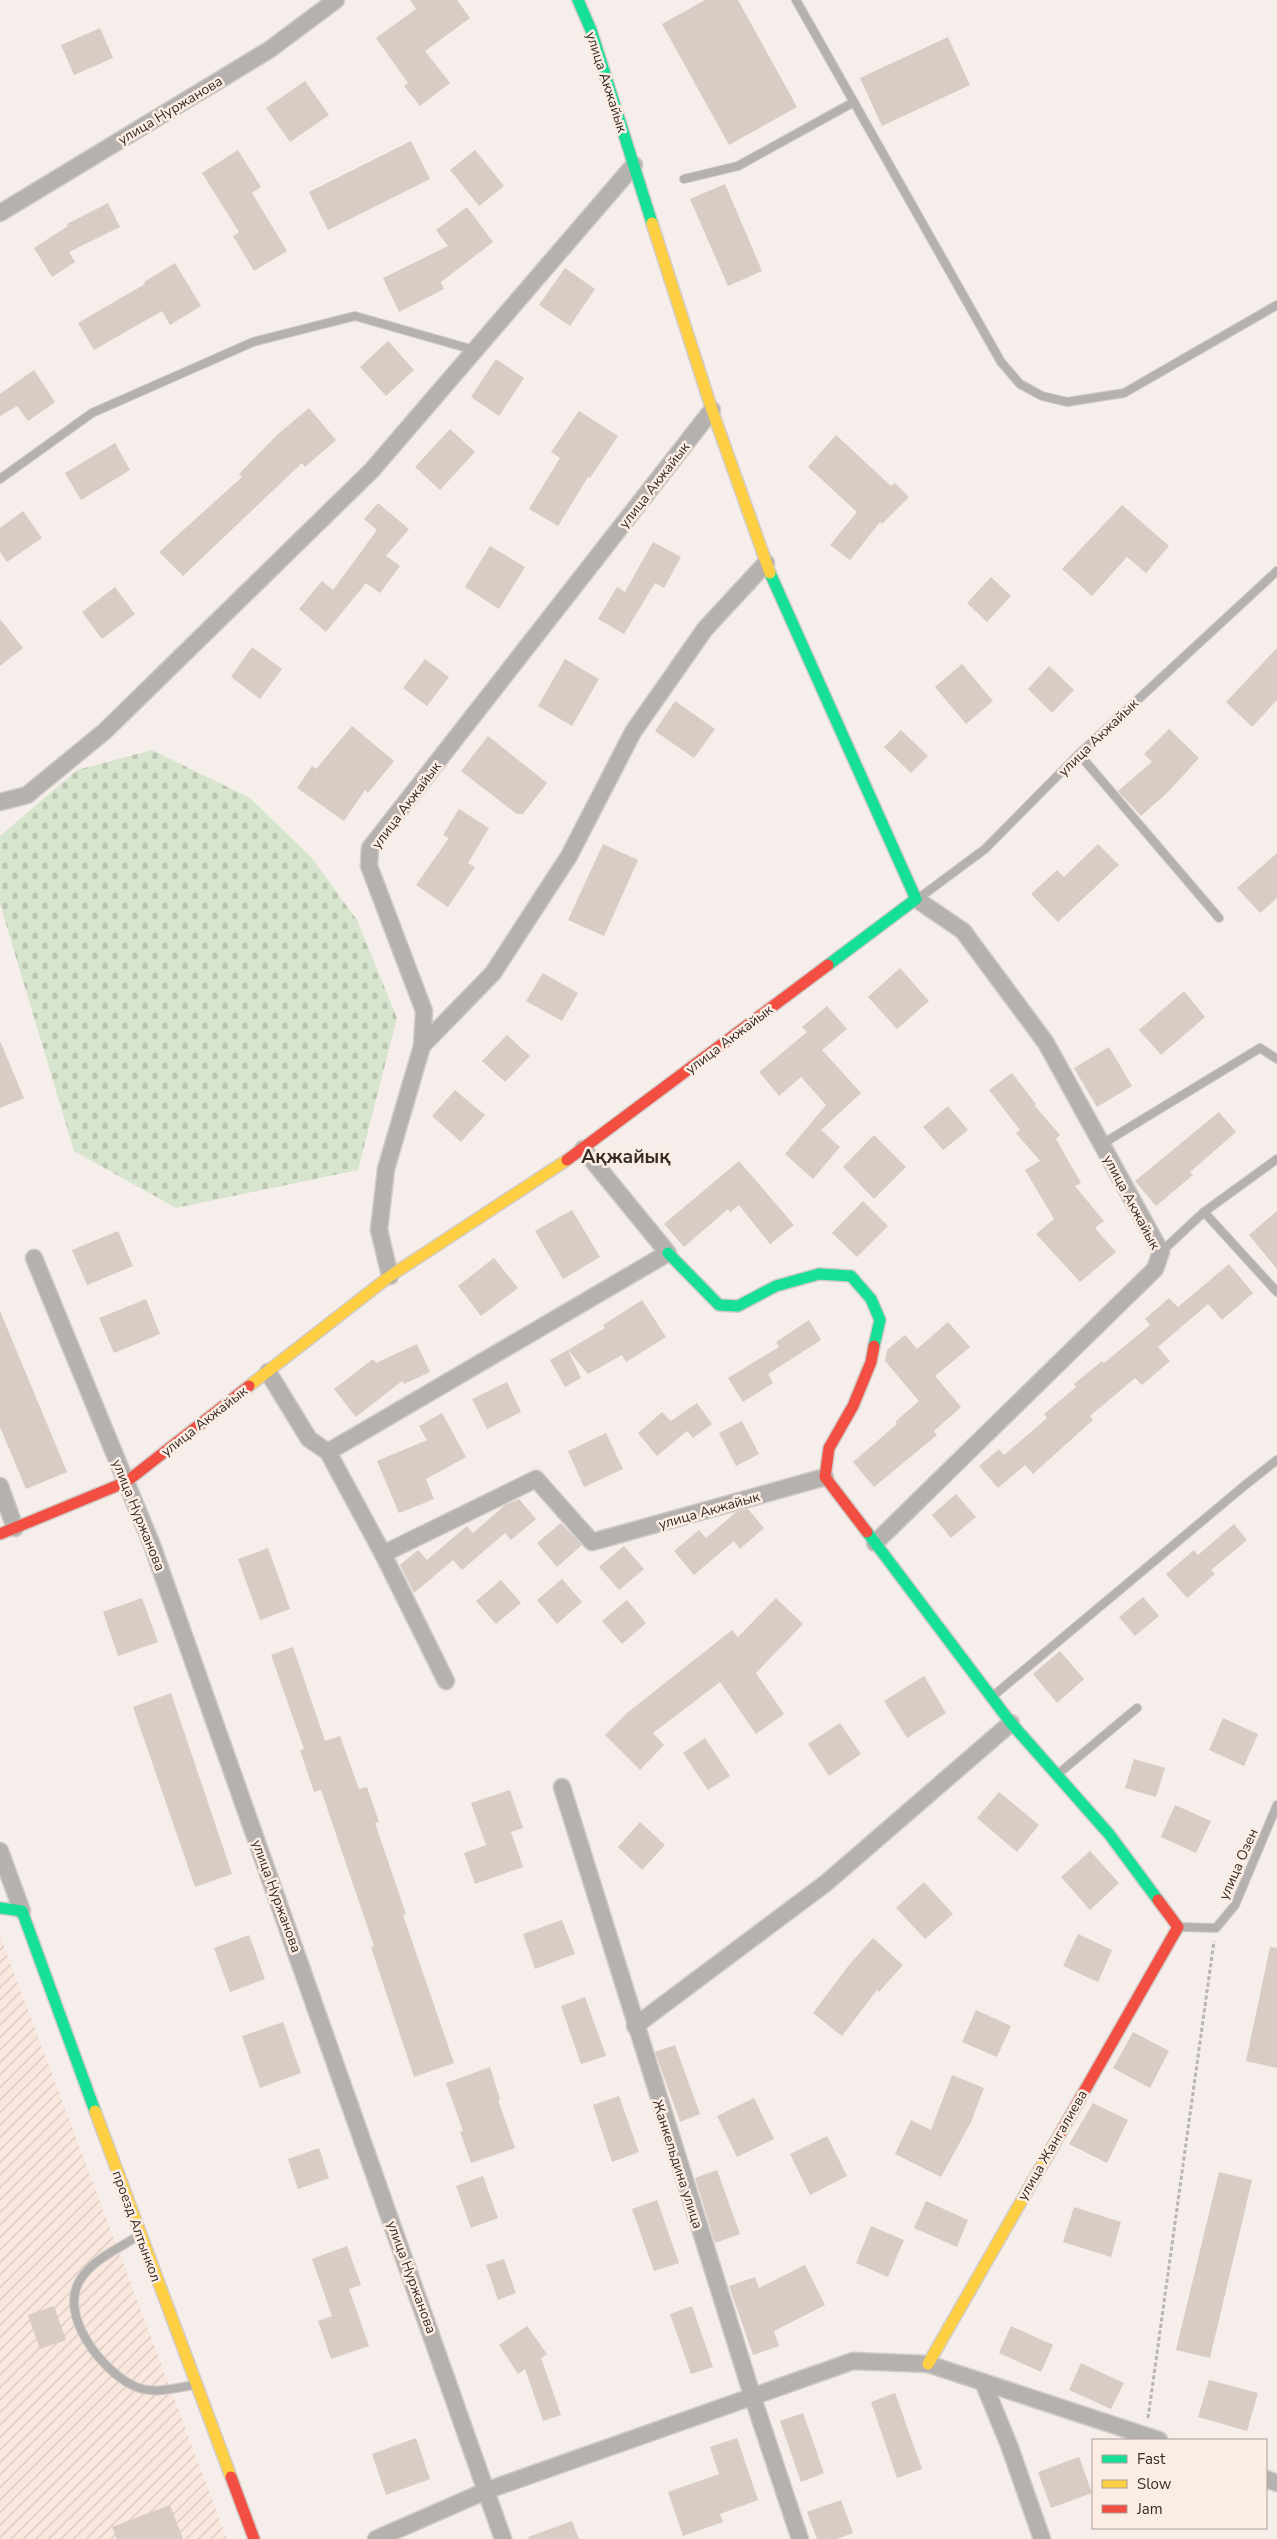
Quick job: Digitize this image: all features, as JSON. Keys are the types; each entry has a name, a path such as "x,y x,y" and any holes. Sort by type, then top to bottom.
{"street":[{"name":"улица Нуржанова","path":"0,213 269,50 336,0"},
{"name":"улица Акжайык","path":"578,0 591,30 712,410 766,563 916,899 963,931 1046,1043 1161,1252 1155,1269 875,1542"},
{"path":"0,802 27,795 105,731 372,470 634,165"},
{"name":"улица Акжайык","path":"390,1276 379,1230 386,1169 422,1046 424,1012 369,866 370,848 712,410"},
{"path":"422,1046 493,973 569,856 633,732 706,629 766,563"},
{"name":"улица Акжайык","path":"7,1531 126,1482 390,1276 583,1149 916,899"},
{"path":"583,1149 668,1253 719,1305 738,1306 776,1286 818,1274 851,1276 871,1299 880,1320 872,1362 853,1406 829,1448 825,1477 1011,1724 1109,1834 1178,1927"},
{"path":"328,1452 668,1253"},
{"name":"улица Нуржанова","path":"34,1258 152,1545 504,2539"},
{"path":"268,1372 309,1439 328,1452 383,1554 446,1681"},
{"name":"улица Акжайык","path":"383,1554 536,1479 592,1542 825,1477"},
{"path":"0,1486 7,1531"},
{"path":"635,2026 826,1882 1011,1724"},
{"name":"Жанкельдина улица","path":"562,1787 752,2398 800,2539"},
{"path":"0,1851 22,1911 0,1908"},
{"name":"проезд Алтынкол","path":"22,1911 140,2235 254,2539"},
{"name":"улица Жангалиева","path":"928,2364 1178,1927"},
{"path":"376,2539 488,2490 853,2361 928,2364 1152,2438"},
{"path":"982,2382 1010,2445 1042,2539"}],"lane":[{"path":"796,0 1001,362 1020,384 1042,396 1067,402 1124,393 1277,306"},
{"path":"684,179 738,166 854,102"},
{"path":"0,479 92,413 253,342 355,316 474,350"},
{"name":"улица Акжайык","path":"916,899 985,850 1079,754 1277,571"},
{"path":"1079,754 1219,918"},
{"path":"1102,1144 1260,1048 1277,1059"},
{"path":"1161,1252 1204,1212 1277,1159"},
{"path":"1204,1212 1277,1292"},
{"path":"991,1697 1277,1460"},
{"path":"1056,1775 1137,1708"},
{"name":"улица Озен","path":"1216,1928 1235,1905 1277,1805"},
{"path":"1178,1927 1216,1928"},
{"path":"140,2235 90,2266 84,2274 79,2282 74,2302 77,2324 90,2345 111,2370 134,2386 151,2391 197,2384"}],"path":[{"path":"1152,2438 1216,1928"}],"shaded area":[{"path":"0,1936 227,2539 0,2539"}],"green space":[{"path":"152,750 250,798 311,857 357,920 397,1018 358,1170 176,1208 74,1151 0,904 0,836 77,770"}],"building":[{"path":"410,0 457,0 470,18 425,51 450,83 420,106 404,86 408,83 376,38 416,9"},
{"path":"705,0 738,0 797,107 729,145 662,24"},
{"path":"100,28 113,58 74,75 61,45"},
{"path":"948,37 970,85 882,126 860,78"},
{"path":"305,81 329,115 290,142 266,108"},
{"path":"411,141 430,179 328,230 309,192"},
{"path":"238,150 261,187 252,193 287,251 254,271 233,236 239,232 202,173"},
{"path":"475,150 504,186 479,206 450,170"},
{"path":"725,184 762,271 728,286 690,199"},
{"path":"108,203 120,227 69,252 75,262 52,277 34,248 68,226 67,224"},
{"path":"467,207 493,242 441,282 444,289 399,312 383,278 448,246 436,230"},
{"path":"175,263 201,306 170,325 162,311 94,350 78,323 145,284 144,282"},
{"path":"565,268 595,289 570,326 539,305"},
{"path":"388,341 414,370 386,396 360,367"},
{"path":"496,359 524,378 499,416 471,397"},
{"path":"34,370 55,402 28,421 17,406 0,416 0,394"},
{"path":"309,408 336,440 305,467 302,463 183,576 159,552 242,477 239,474 278,434"},
{"path":"579,411 618,436 590,478 588,477 558,526 529,509 560,458 551,452"},
{"path":"450,429 475,452 440,490 415,467"},
{"path":"836,435 891,486 895,483 909,497 882,524 880,522 850,560 830,545 857,512 808,467"},
{"path":"115,443 130,470 81,500 65,473"},
{"path":"378,503 409,529 386,556 400,566 380,593 366,583 326,632 299,609 322,581 333,590 377,530 364,519"},
{"path":"1122,505 1169,546 1146,573 1127,557 1092,596 1062,569"},
{"path":"23,511 42,538 7,562 0,552 0,528"},
{"path":"653,542 681,557 664,588 655,583 624,634 598,619 617,587 625,592"},
{"path":"490,546 525,567 499,609 465,587"},
{"path":"991,577 1011,596 987,622 967,603"},
{"path":"115,587 135,614 102,639 82,612"},
{"path":"0,619 23,648 0,666"},
{"path":"252,647 282,669 260,699 231,677"},
{"path":"1277,648 1277,700 1252,727 1226,702"},
{"path":"425,659 449,677 427,706 403,688"},
{"path":"565,659 599,679 572,726 538,706"},
{"path":"962,664 993,701 966,724 935,687"},
{"path":"1049,666 1074,690 1052,713 1028,689"},
{"path":"675,701 715,729 694,758 655,731"},
{"path":"352,726 394,761 368,793 365,790 344,821 297,788 312,766 316,769"},
{"path":"1169,729 1199,758 1168,792 1141,816 1118,791 1152,762 1144,754"},
{"path":"901,730 928,756 911,773 884,747"},
{"path":"488,736 547,783 523,814 517,814 461,771"},
{"path":"459,809 489,828 468,863 475,867 448,907 416,885 449,838 443,835"},
{"path":"603,844 638,860 604,936 568,920"},
{"path":"1098,844 1119,865 1058,922 1031,894 1057,870 1064,877"},
{"path":"1277,853 1277,898 1260,913 1237,888"},
{"path":"900,968 929,1001 897,1029 868,997"},
{"path":"543,973 578,993 562,1021 526,1001"},
{"path":"1184,991 1205,1017 1161,1055 1139,1030"},
{"path":"827,1006 847,1029 822,1050 861,1093 821,1130 840,1147 813,1179 785,1154 826,1105 801,1077 779,1096 759,1072 807,1032 802,1027"},
{"path":"507,1035 530,1056 505,1082 482,1061"},
{"path":"0,1041 24,1098 0,1108"},
{"path":"1109,1047 1132,1086 1097,1107 1074,1068"},
{"path":"1012,1073 1036,1104 1034,1105 1060,1135 1056,1139 1081,1183 1075,1186 1104,1221 1095,1228 1116,1252 1080,1282 1036,1234 1054,1219 1025,1170 1040,1161 1016,1133 1020,1130 989,1090"},
{"path":"455,1090 485,1115 461,1142 432,1116"},
{"path":"948,1106 968,1130 943,1150 923,1127"},
{"path":"1219,1112 1236,1132 1190,1172 1193,1175 1156,1206 1135,1181"},
{"path":"874,1135 906,1167 874,1199 843,1167"},
{"path":"739,1161 794,1225 770,1244 739,1205 730,1212 728,1209 684,1247 664,1224"},
{"path":"863,1201 888,1226 857,1257 832,1233"},
{"path":"572,1210 600,1257 563,1279 535,1231"},
{"path":"1277,1211 1277,1269 1249,1235"},
{"path":"118,1231 133,1266 87,1285 72,1250"},
{"path":"494,1258 518,1288 481,1316 458,1286"},
{"path":"1229,1264 1253,1293 1222,1320 1208,1304 1158,1347 1170,1361 1142,1385 1135,1378 1090,1416 1093,1420 1033,1474 1025,1465 998,1488 979,1466 999,1449 1004,1455 1047,1418 1044,1414 1076,1387 1074,1384 1102,1361 1104,1363 1150,1325 1145,1319 1169,1298 1178,1307"},
{"path":"146,1299 160,1334 114,1353 99,1318"},
{"path":"642,1300 666,1337 626,1362 622,1355 588,1374 568,1350 605,1328 603,1325"},
{"path":"0,1311 67,1472 26,1489 0,1427"},
{"path":"809,1320 821,1340 768,1374 773,1383 743,1402 728,1378 779,1347 776,1342"},
{"path":"948,1322 970,1347 935,1376 961,1407 934,1431 937,1435 874,1487 853,1462 897,1424 895,1422 919,1401 885,1361 887,1350 905,1335 917,1349"},
{"path":"417,1344 430,1372 404,1384 402,1381 356,1417 334,1389 373,1359 376,1363"},
{"path":"568,1350 581,1378 565,1387 550,1360"},
{"path":"507,1382 521,1412 487,1429 472,1399"},
{"path":"697,1403 712,1424 693,1438 687,1431 657,1456 638,1433 662,1412 671,1421"},
{"path":"442,1413 466,1457 426,1479 434,1499 399,1513 377,1461 427,1440 419,1426"},
{"path":"742,1421 759,1454 736,1466 719,1433"},
{"path":"606,1433 623,1469 584,1487 568,1451"},
{"path":"956,1494 976,1517 951,1538 932,1515"},
{"path":"519,1499 536,1519 511,1540 505,1533 462,1570 453,1560 414,1593 400,1565 418,1550 427,1560 467,1526 473,1533 505,1505"},
{"path":"748,1509 764,1528 740,1549 734,1541 694,1575 674,1551 699,1530 706,1538 736,1512"},
{"path":"561,1523 582,1545 557,1567 537,1543"},
{"path":"1234,1524 1247,1540 1211,1570 1215,1574 1187,1598 1166,1574 1194,1550 1198,1555"},
{"path":"624,1546 644,1569 619,1590 599,1567"},
{"path":"268,1548 290,1609 260,1620 238,1559"},
{"path":"562,1579 582,1602 557,1624 537,1600"},
{"path":"501,1580 521,1603 496,1624 476,1601"},
{"path":"1143,1597 1159,1616 1135,1636 1119,1617"},
{"path":"142,1598 158,1642 118,1656 103,1612"},
{"path":"776,1598 803,1624 756,1673 784,1714 756,1734 720,1682 653,1733 664,1745 640,1770 605,1735 627,1713 732,1630 738,1637"},
{"path":"627,1600 646,1623 622,1644 602,1621"},
{"path":"293,1647 325,1741 340,1736 359,1789 367,1787 379,1822 375,1823 406,1914 403,1915 454,2063 414,2077 371,1947 374,1946 321,1790 314,1792 300,1750 304,1749 271,1655"},
{"path":"1060,1651 1084,1679 1057,1703 1033,1674"},
{"path":"924,1676 946,1713 907,1738 884,1701"},
{"path":"171,1693 232,1874 195,1887 133,1707"},
{"path":"1223,1718 1258,1734 1244,1766 1209,1750"},
{"path":"840,1723 861,1754 829,1776 808,1744"},
{"path":"705,1738 730,1776 708,1790 683,1753"},
{"path":"1134,1759 1165,1768 1156,1797 1125,1788"},
{"path":"510,1790 523,1828 511,1832 523,1867 475,1884 464,1853 486,1845 471,1803"},
{"path":"999,1792 1039,1825 1017,1852 977,1818"},
{"path":"1175,1805 1211,1821 1196,1853 1161,1837"},
{"path":"640,1822 665,1845 642,1870 618,1847"},
{"path":"1090,1851 1119,1883 1090,1910 1061,1877"},
{"path":"924,1882 953,1914 925,1939 896,1908"},
{"path":"562,1920 575,1954 535,1969 523,1934"},
{"path":"1078,1934 1112,1950 1098,1982 1063,1966"},
{"path":"249,1935 265,1979 230,1992 214,1948"},
{"path":"873,1938 903,1965 879,1992 877,1990 842,2036 813,2013 849,1965"},
{"path":"1270,1947 1277,1948 1277,2068 1246,2061"},
{"path":"585,1997 606,2056 581,2064 561,2006"},
{"path":"976,2010 1011,2026 997,2057 962,2042"},
{"path":"283,2022 301,2073 260,2088 242,2036"},
{"path":"1133,2032 1169,2051 1150,2088 1113,2068"},
{"path":"675,2045 700,2114 680,2122 655,2052"},
{"path":"490,2067 500,2099 498,2100 515,2148 471,2163 460,2132 463,2131 446,2083"},
{"path":"952,2075 984,2088 971,2122 941,2177 895,2154 911,2120 931,2130"},
{"path":"619,2096 639,2152 612,2162 593,2105"},
{"path":"754,2098 774,2139 737,2157 717,2116"},
{"path":"1093,2103 1128,2120 1107,2163 1069,2144"},
{"path":"827,2136 847,2176 810,2195 790,2154"},
{"path":"319,2148 329,2178 298,2189 288,2159"},
{"path":"717,2170 740,2234 715,2243 695,2178"},
{"path":"1219,2172 1252,2180 1210,2358 1176,2350"},
{"path":"483,2176 498,2218 471,2228 456,2186"},
{"path":"657,2200 679,2263 654,2271 632,2209"},
{"path":"926,2201 968,2220 957,2247 914,2228"},
{"path":"1074,2207 1121,2222 1111,2257 1063,2242"},
{"path":"871,2226 904,2240 888,2277 856,2263"},
{"path":"347,2246 361,2285 349,2289 369,2346 331,2359 318,2321 332,2316 312,2259"},
{"path":"504,2259 516,2293 498,2300 486,2265"},
{"path":"805,2265 825,2305 774,2331 779,2346 753,2355 729,2286 755,2277 759,2288"},
{"path":"54,2306 66,2340 40,2349 28,2315"},
{"path":"692,2306 713,2367 691,2374 670,2314"},
{"path":"527,2326 547,2354 541,2358 561,2415 543,2421 525,2369 518,2374 499,2345"},
{"path":"1011,2326 1053,2345 1041,2372 999,2353"},
{"path":"1081,2363 1124,2383 1111,2409 1069,2390"},
{"path":"1209,2380 1258,2393 1247,2431 1198,2417"},
{"path":"895,2393 922,2469 897,2478 871,2402"},
{"path":"803,2413 824,2473 801,2482 780,2421"},
{"path":"416,2438 430,2479 386,2495 372,2454"},
{"path":"737,2438 758,2500 720,2514 723,2522 683,2536 668,2492 719,2474 710,2447"},
{"path":"1079,2457 1092,2493 1051,2508 1038,2472"},
{"path":"841,2500 853,2533 837,2539 817,2539 807,2512"},
{"path":"170,2505 183,2539 117,2539 112,2527"},
{"path":"572,2521 579,2539 529,2539 528,2537"}],"traffic: fast":[{"path":"578,0 591,30 652,223"},
{"path":"770,573 916,899 828,965"},
{"path":"668,1253 719,1305 738,1306 776,1286 819,1274 851,1276 871,1299 880,1320 874,1346"},
{"path":"867,1532 1011,1723 1109,1834 1158,1900"},
{"path":"0,1908 22,1911 95,2111"}],"traffic: slow":[{"path":"652,223 712,410 770,573"},
{"path":"249,1386 390,1276 567,1160"},
{"path":"95,2111 231,2477"},
{"path":"928,2364 1061,2132"}],"traffic: jam":[{"path":"567,1160 828,965"},
{"path":"867,1532 825,1477 829,1448 853,1406 871,1362 874,1346"},
{"path":"0,1534 126,1482 249,1386"},
{"path":"1061,2132 1178,1927 1158,1900"},
{"path":"231,2477 254,2539"}],"district":[{"name":"Ақжайық","path":"626,1156"}]}
